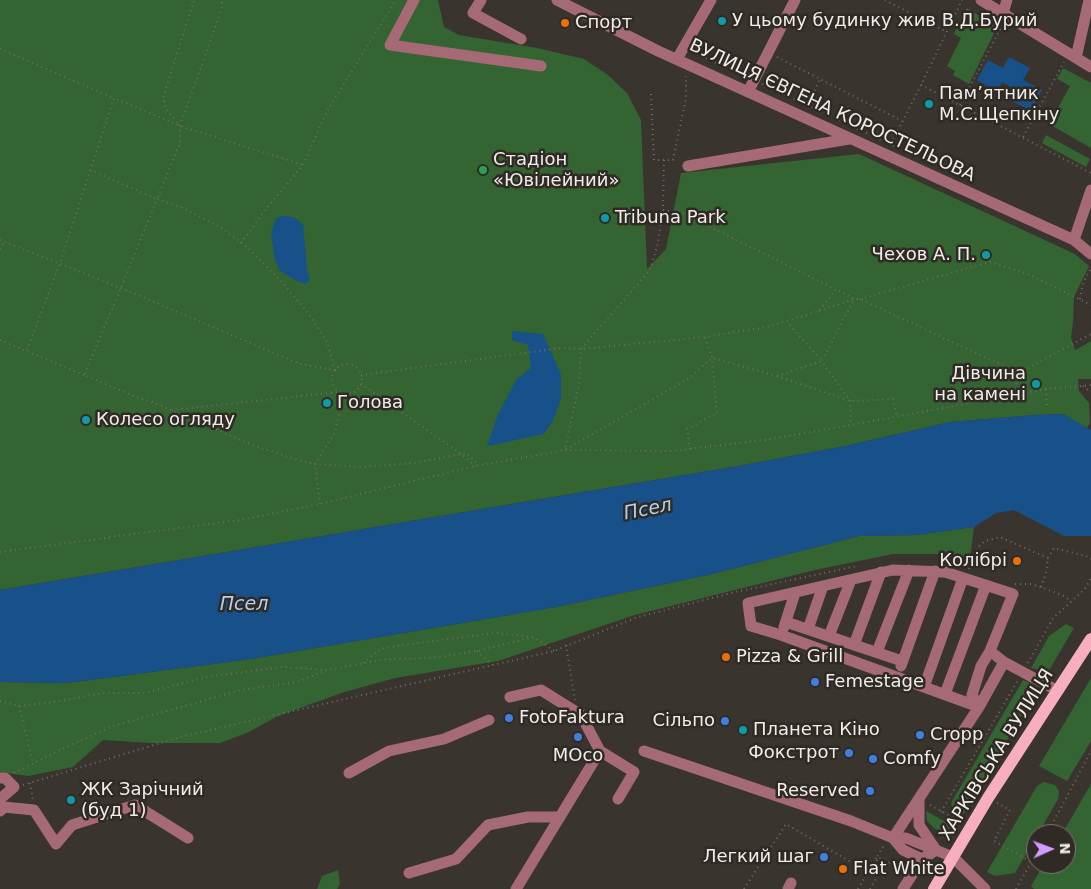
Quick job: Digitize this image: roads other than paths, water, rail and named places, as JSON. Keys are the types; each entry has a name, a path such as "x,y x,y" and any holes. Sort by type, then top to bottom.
{"main road":[{"name":"ХАРКІВСЬКА ВУЛИЦЯ","path":"934,889 988,798 1091,639"}],"street":[{"path":"414,0 390,45 541,66"},
{"path":"481,0 473,14 521,40"},
{"name":"ВУЛИЦЯ ЄВГЕНА КОРОСТЕЛЬОВА","path":"557,0 676,59 1074,240 1091,254"},
{"path":"676,59 711,0"},
{"path":"748,92 795,0"},
{"path":"981,0 1091,67"},
{"path":"1003,12 1007,0"},
{"path":"1076,58 1089,0"},
{"path":"688,166 851,139"},
{"path":"1074,240 1091,190"},
{"path":"893,570 962,572 986,585 1013,594 990,651 981,666 972,695 979,707 782,634 751,626 748,603 893,570"},
{"path":"877,652 909,570"},
{"path":"897,677 935,571"},
{"path":"854,645 881,572"},
{"path":"924,687 962,572"},
{"path":"829,636 851,580"},
{"path":"945,694 986,585"},
{"path":"808,629 823,586"},
{"path":"782,634 795,593"},
{"path":"786,622 902,661"},
{"path":"990,651 1004,662 1024,671 1058,691"},
{"path":"893,838 979,707 1004,662"},
{"path":"510,697 541,690 582,715 600,751 634,772 618,799"},
{"path":"349,773 389,751 444,739 489,720"},
{"path":"516,889 600,751"},
{"path":"644,751 842,818 893,838 906,838 936,850 953,857 980,887"},
{"path":"0,799 14,787 2,778"},
{"path":"919,799 919,826 936,850"},
{"path":"0,811 4,807 34,810 56,844 72,825 135,805 188,838"},
{"path":"409,873 456,859 488,824 528,817 560,817"},
{"path":"893,838 903,850 922,859"},
{"path":"903,889 922,859 936,850"}],"water":[{"path":"1009,57 1030,68 1023,80 1042,90 1031,111 1010,100 1015,89 1002,82 997,92 977,80 988,60 1003,68"},
{"path":"282,216 294,217 303,224 307,269 310,280 305,284 280,271 275,260 271,234 276,218"},
{"path":"512,331 543,334 561,375 561,399 553,421 544,434 487,446 498,414 516,380 531,368 528,345 512,340"},
{"name":"Псел","path":"1063,414 1091,430 1091,536 1064,536 1014,510 996,513 974,527 916,535 859,536 712,574 556,607 251,659 67,683 0,682 0,590 733,467 846,446 950,422"}],"place":[{"name":"У цьому будинку жив В.Д.Бурий","path":"722,21"},
{"name":"Спорт","path":"565,23"},
{"name":"Пам’ятник М.С.Щепкіну","path":"929,104"},
{"name":"Стадіон «Ювілейний»","path":"483,170"},
{"name":"Tribuna Park","path":"605,218"},
{"name":"Чехов А. П.","path":"986,255"},
{"name":"Дівчина на камені","path":"1036,384"},
{"name":"Голова","path":"327,403"},
{"name":"Колесо огляду","path":"86,420"},
{"name":"Колібрі","path":"1017,561"},
{"name":"Pizza & Grill","path":"726,657"},
{"name":"Femestage","path":"815,682"},
{"name":"FotoFaktura","path":"509,718"},
{"name":"Сільпо","path":"725,721"},
{"name":"Планета Кіно","path":"743,730"},
{"name":"Cropp","path":"920,735"},
{"name":"MOco","path":"578,737"},
{"name":"Фокстрот","path":"849,753"},
{"name":"Comfy","path":"873,759"},
{"name":"Reserved","path":"870,791"},
{"name":"ЖК Зарічний (буд 1)","path":"71,800"},
{"name":"Легкий шаг","path":"824,857"},
{"name":"Flat White","path":"843,869"}]}
